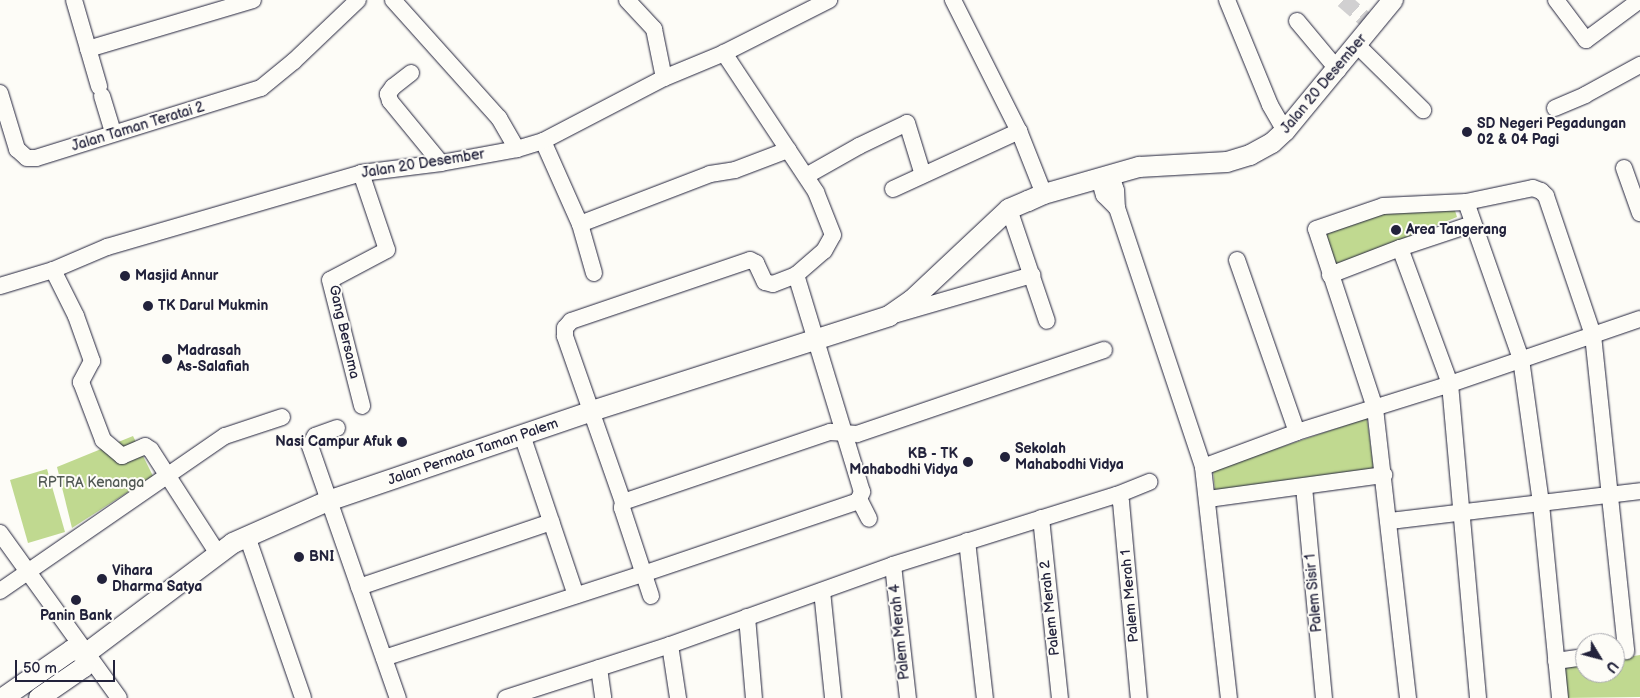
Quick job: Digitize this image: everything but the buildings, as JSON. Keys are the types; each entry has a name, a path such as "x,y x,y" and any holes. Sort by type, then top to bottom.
{"street":[{"path":"74,0 113,133"},
{"path":"88,49 253,0"},
{"name":"Jalan Taman Teratai 2","path":"0,93 17,148 27,158 36,158 261,88 294,62 358,0"},
{"path":"393,0 499,118 517,149"},
{"path":"627,0 654,29 664,78"},
{"name":"Jalan 20 Desember","path":"0,286 53,270 107,246 360,173 441,163 517,149 542,141 664,78 724,53 829,0"},
{"path":"953,0 1019,130 1044,194"},
{"path":"1227,0 1270,105 1285,131"},
{"name":"Jalan 20 Desember","path":"1009,209 1044,194 1139,167 1227,162 1250,154 1272,143 1285,131 1338,70 1393,0"},
{"path":"1556,0 1586,40 1640,0"},
{"path":"1297,21 1338,70"},
{"path":"1357,45 1423,110"},
{"path":"651,596 622,508 623,502 565,336 565,328 571,321 750,260 756,263 765,282 772,284 796,275 824,251 833,235 816,192 724,53"},
{"path":"1555,108 1586,95 1640,65"},
{"path":"411,73 393,87 388,94 390,101 441,163"},
{"path":"806,176 859,146 907,123 923,175"},
{"path":"893,189 1019,130"},
{"path":"542,141 580,224 594,273"},
{"path":"580,224 710,174 735,170 788,150"},
{"path":"1624,168 1640,213"},
{"name":"Gang Bersama","path":"360,173 387,250 330,280 362,406"},
{"path":"1105,176 1104,195 1117,208 1204,467 1229,698"},
{"path":"1408,698 1390,521 1375,408 1316,233 1316,228 1320,226 1383,206 1466,202 1533,188 1541,191 1546,196 1593,335 1627,651"},
{"path":"1466,202 1472,224 1522,359 1541,504 1560,698"},
{"path":"1009,209 1047,320"},
{"name":"Jalan Permata Taman Palem","path":"88,652 218,554 247,536 328,501 592,411 890,316 912,300 1009,209"},
{"path":"1330,275 1400,248 1472,224"},
{"path":"1400,248 1450,384 1478,698"},
{"path":"1237,260 1297,432"},
{"path":"53,270 76,316 92,361 81,382 103,440 122,456 145,446 151,450 218,554"},
{"path":"384,658 643,574 856,502 862,492 842,433 796,275"},
{"path":"890,316 1032,275"},
{"path":"1204,467 1297,432 1450,384 1640,319"},
{"path":"623,502 830,432 857,434 1104,350"},
{"path":"0,590 166,475 226,436 282,417"},
{"path":"337,428 315,436 310,442 328,501 398,698"},
{"path":"522,435 576,595"},
{"path":"1208,499 1384,475"},
{"path":"506,698 667,646 893,565 1117,495 1149,482"},
{"name":"Palem Sisir 1","path":"1304,487 1324,698"},
{"path":"1390,521 1640,491"},
{"name":"Palem Merah 1","path":"1117,495 1121,502 1139,698"},
{"path":"859,499 869,519"},
{"name":"Palem Merah 2","path":"1041,518 1060,698"},
{"path":"359,587 551,522"},
{"path":"0,533 88,652 119,698"},
{"path":"247,536 303,698"},
{"path":"967,541 985,698"},
{"name":"Palem Merah 4","path":"893,565 908,698"},
{"path":"822,592 833,698"},
{"path":"747,617 754,698"},
{"path":"667,646 678,698"},
{"path":"3,698 72,650 88,652"},
{"path":"39,698 84,667 88,652"},
{"path":"1556,661 1575,658"},
{"path":"599,668 603,698"}],"green space":[{"path":"1453,204 1457,217 1333,267 1320,232 1391,207"},
{"path":"1367,418 1374,471 1215,492 1213,470"},
{"name":"RPTRA Kenanga","path":"133,436 153,476 72,528 57,467"},
{"path":"47,469 65,532 28,543 10,480"},
{"path":"1640,655 1640,697 1564,698 1560,666 1575,664 1575,683 1625,683 1625,657"}],"tunnel":[{"path":"1343,0 1373,26"}],"place":[{"name":"SD Negeri Pegadungan 02 & 04 Pagi","path":"1467,132"},
{"name":"Area Tangerang","path":"1396,230"},
{"name":"Masjid Annur","path":"125,276"},
{"name":"TK Darul Mukmin","path":"148,306"},
{"name":"Madrasah As-Salafiah","path":"167,359"},
{"name":"Nasi Campur Afuk","path":"402,442"},
{"name":"Sekolah Mahabodhi Vidya","path":"1005,457"},
{"name":"KB - TK Mahabodhi Vidya","path":"968,462"},
{"name":"BNI","path":"299,557"},
{"name":"Vihara Dharma Satya","path":"102,579"},
{"name":"Panin Bank","path":"76,600"}]}
